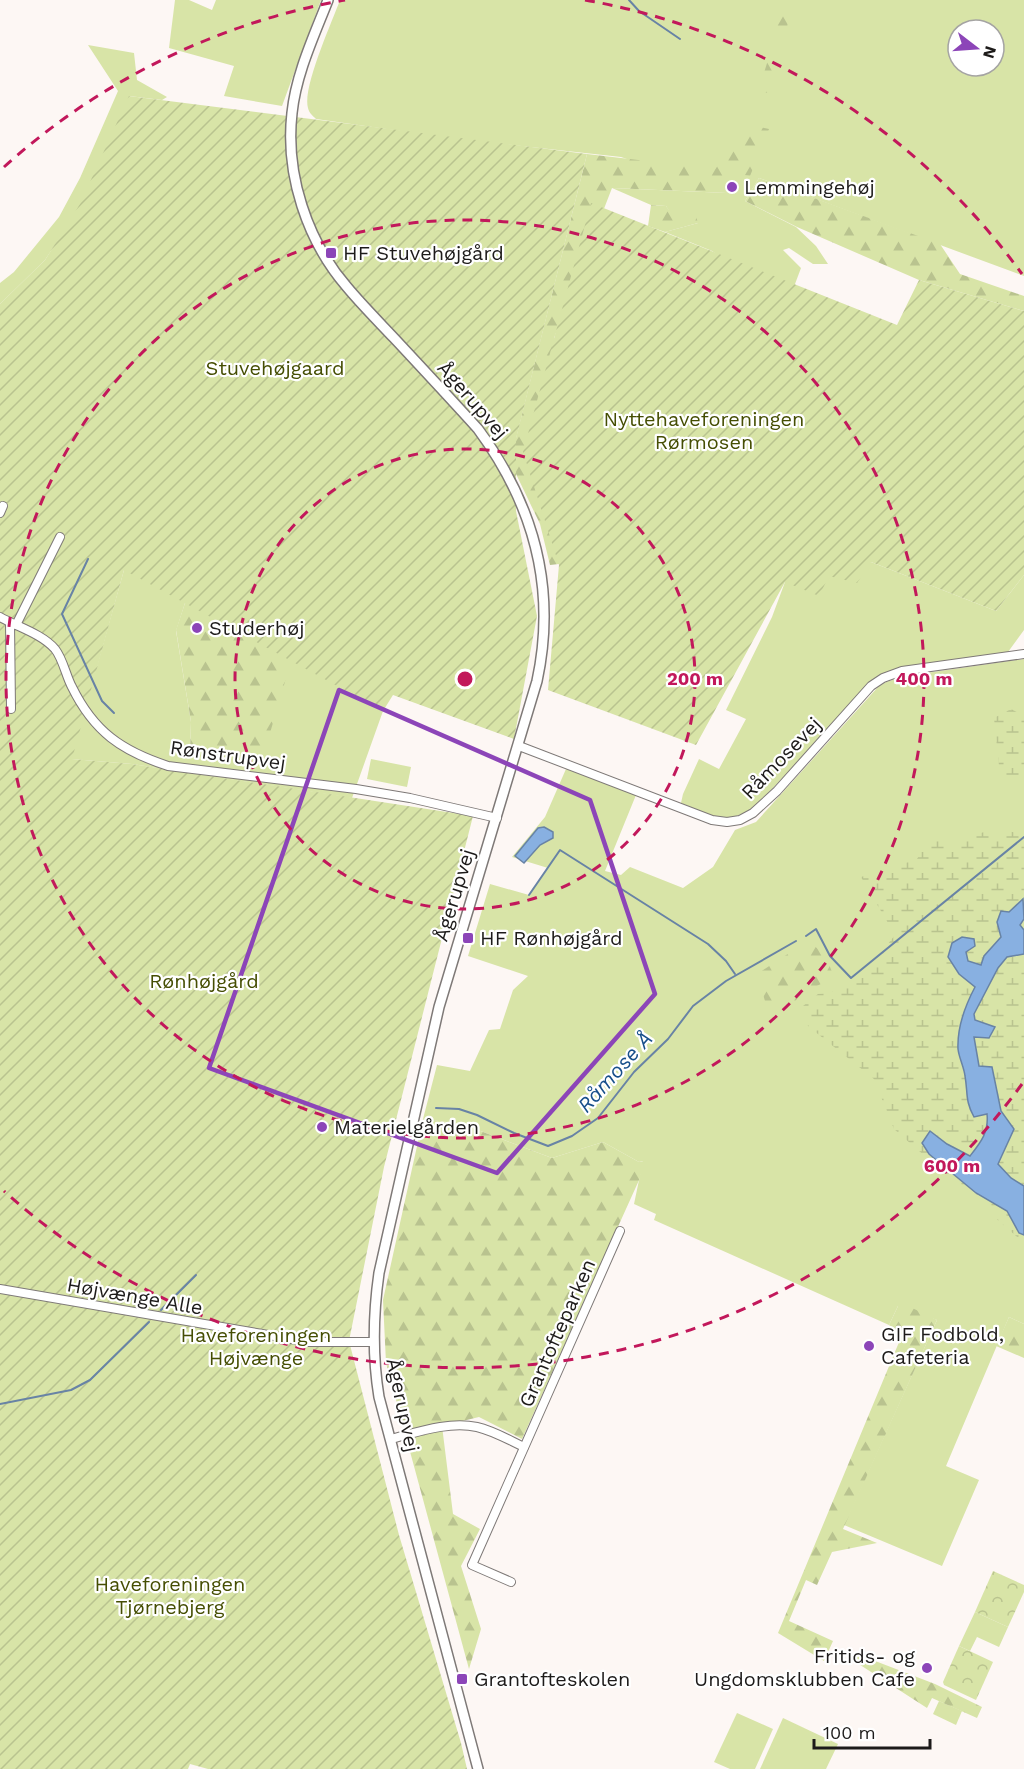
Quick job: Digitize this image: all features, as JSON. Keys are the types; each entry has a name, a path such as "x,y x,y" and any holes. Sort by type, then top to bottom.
{"street":[{"name":"Ågerupvej","path":"328,0 301,71 292,114 293,165 306,219 317,242 346,286 477,429 494,451 511,480 534,536 544,599 544,643 537,681 439,1007 379,1273 375,1306 374,1369 379,1397 478,1769"},
{"path":"11,709 13,624 60,537"},
{"name":"Rønstrupvej","path":"0,617 48,642 57,651 80,705 97,726 117,744 139,756 168,766 356,789 410,798 497,818"},
{"name":"Råmosevej","path":"519,746 712,820 728,822 740,820 753,813 777,791 871,686 883,678 902,671 1024,654"},
{"name":"Grantofteparken","path":"511,1582 472,1565 620,1232"},
{"name":"Højvænge Alle","path":"0,1288 309,1342 373,1342"},
{"path":"390,1439 458,1425 493,1432 524,1448"}],"highlighted area":[{"path":"339,690 590,800 655,994 497,1173 209,1068"}],"green space":[{"path":"175,0 189,0 212,10 216,0 321,0 282,106 224,96 234,66 169,48"},
{"path":"340,0 1024,0 1024,276 759,178 745,201 796,227 816,246 828,264 813,264 789,248 783,250 801,268 795,284 784,299 712,251 665,232 698,223 671,214 666,206 651,205 612,188 727,193 621,157 457,139 316,119 310,113 307,99 319,55"},
{"path":"785,0 792,0 785,39 773,39 775,21"},
{"path":"88,45 134,53 137,80 167,97 162,100 129,96 187,185 64,231 45,260 0,304 0,283 14,272 59,217 80,178 118,91"},
{"path":"772,58 779,64 772,91 765,93 759,89 768,60"},
{"path":"129,96 587,154 516,439 516,511 537,616 514,739 393,695 383,711 124,570 72,759 132,764 473,816 384,1167 349,1341 399,1535 467,1769 208,1769 190,1764 188,1769 0,1769 0,304 45,260 80,204"},
{"path":"750,125 769,129 750,176 722,171 727,193 612,188 554,338 568,563 550,565 540,524 506,453 516,438 587,154 715,169"},
{"path":"759,178 940,244 960,274 1024,296 1024,311 919,280 797,227 745,201"},
{"name":"Nyttehaveforeningen Rørmosen","path":"591,203 897,325 919,280 1024,311 1024,575 996,611 871,562 857,583 829,576 819,596 785,582 696,745 548,690 559,565 523,452"},
{"path":"651,205 666,206 672,214 693,207 698,223 665,232 648,226"},
{"path":"871,562 996,611 1024,575 1024,630 1008,652 880,675 751,810 729,819 712,816 681,803 699,759 719,769 746,719 726,710 772,617 785,582 829,576"},
{"path":"119,563 383,711 352,798 132,764 71,759 124,570","holes":["185,603 263,757 190,749 191,722 176,631"]},
{"path":"185,603 291,661 263,757 190,749 191,722 176,630"},
{"path":"1024,659 1024,1324 1009,1317 946,1466 979,1480 942,1566 844,1525 937,1320 898,1306 889,1325 654,1220 656,1214 634,1204 643,1161 639,1162 603,1142 552,1158 462,1124 423,1119 437,1065 470,1071 489,1030 500,1029 513,990 528,976 468,956 490,884 529,895 548,868 512,857 545,817 566,769 636,795 605,871 621,875 630,867 683,888 713,867 735,830 756,822 878,687 905,676"},
{"path":"1011,709 1024,716 1024,775 1000,775 994,718"},
{"path":"371,759 411,767 407,787 367,779"},
{"path":"995,829 1024,834 1024,899 997,922 1001,937 985,956 981,965 968,961 962,937 959,974 975,987 968,1000 958,1051 965,1077 968,1105 987,1114 987,1126 981,1141 970,1156 947,1144 931,1131 976,1193 1007,1211 1019,1233 1024,1235 1024,1243 894,1129 874,1079 808,1026 803,1006 818,994 833,992 880,954 895,935 861,877 917,859 927,842 963,838"},
{"path":"813,945 825,954 832,972 843,984 833,992 823,983 802,993 791,1006 765,1001 757,974 800,946"},
{"path":"1024,954 1024,1186 1011,1178 998,1164 1014,1129 1001,1111 992,1068 979,1066 976,1055 974,1014 998,968 1007,957"},
{"path":"423,1119 462,1124 552,1158 603,1142 639,1162 644,1161 640,1178 522,1439 479,1417 442,1426 453,1514 480,1529 461,1566 481,1629 469,1669 386,1363 383,1300"},
{"path":"904,1304 937,1320 843,1529 877,1543 832,1552 817,1585 806,1580 789,1621 833,1641 824,1661 778,1633 902,1335 895,1332 889,1325 898,1306"},
{"path":"1009,1317 1024,1324 1024,1358 996,1346"},
{"path":"993,1571 1024,1585 1024,1592 1008,1627 975,1612"},
{"path":"975,1612 1008,1627 999,1647 977,1637 970,1651 959,1646"},
{"path":"959,1646 993,1662 976,1700 944,1685 943,1682"},
{"path":"857,1654 935,1684 982,1707 977,1718 932,1698 927,1708 854,1661"},
{"path":"939,1701 962,1711 956,1725 933,1714"},
{"path":"737,1713 773,1729 755,1769 730,1769 714,1762"},
{"path":"783,1718 838,1744 826,1769 760,1769"}],"water":[{"path":"544,827 553,832 553,838 540,845 524,863 515,856 538,828"},
{"path":"1023,899 1024,919 1020,925 1024,930 1024,954 1007,957 998,968 974,1014 975,1020 995,1027 989,1038 974,1037 979,1066 992,1067 1001,1111 1014,1129 998,1164 1011,1178 1024,1186 1024,1235 1019,1233 1007,1211 976,1193 929,1154 922,1143 930,1131 947,1144 970,1156 983,1136 987,1126 987,1114 974,1117 971,1111 958,1049 962,1017 975,987 959,974 948,957 952,943 962,937 974,939 975,946 966,952 968,961 981,965 984,956 1001,937 997,922 1001,911 1009,912"}],"waterway":[{"path":"629,0 639,11 680,39"},
{"path":"88,559 62,614 102,701 114,713"},
{"name":"Råmose Å","path":"806,936 816,929 830,956 851,978 1024,837"},
{"path":"529,895 560,850 708,944 726,961 735,974"},
{"name":"Råmose Å","path":"436,1108 459,1109 477,1115 548,1146 572,1136 598,1118 634,1072 668,1039 693,1006 726,981 796,941"},
{"name":"Råmose Å","path":"161,1310 196,1275"},
{"name":"Råmose Å","path":"0,1404 71,1390 90,1380 149,1322"}],"place":[{"name":"Lemmingehøj","path":"732,187"},
{"name":"HF Stuvehøjgård","path":"331,253"},
{"name":"Studerhøj","path":"197,628"},
{"name":"HF Rønhøjgård","path":"468,938"},
{"name":"Materielgården","path":"322,1127"},
{"name":"GIF Fodbold, Cafeteria","path":"869,1346"},
{"name":"Fritids- og Ungdomsklubben Cafe","path":"927,1668"},
{"name":"Grantofteskolen","path":"462,1679"}],"park label":[{"name":"Stuvehøjgaard","path":"275,368"},
{"name":"Rønhøjgård","path":"204,981"},
{"name":"Haveforeningen Højvænge","path":"256,1346"},
{"name":"Haveforeningen Tjørnebjerg","path":"170,1596"}]}
